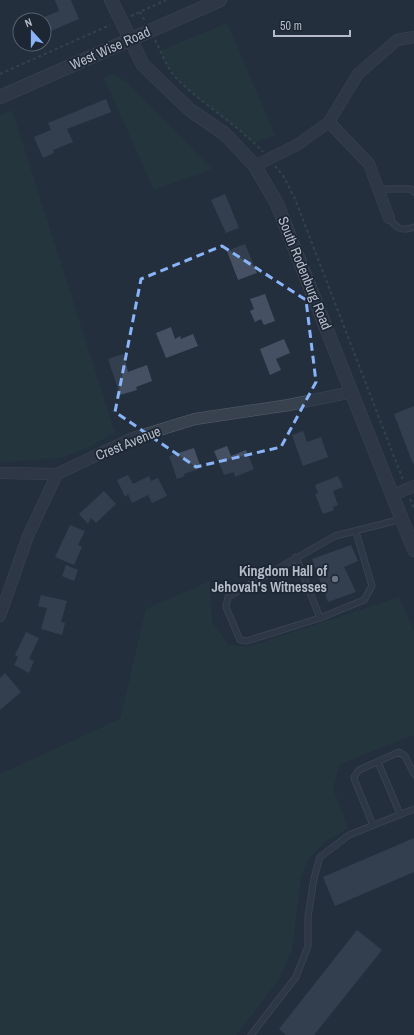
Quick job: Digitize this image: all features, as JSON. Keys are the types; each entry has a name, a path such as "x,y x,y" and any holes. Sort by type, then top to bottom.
{"street":[{"name":"South Rodenburg Road","path":"111,0 143,65 190,110 225,134 255,166 277,204 414,550"},
{"name":"West Wise Road","path":"0,97 220,0"},
{"path":"255,166 297,145 329,122 358,74 397,40 414,37"},
{"path":"329,122 369,164 389,218"},
{"name":"Crest Avenue","path":"57,474 133,438 195,419 289,405 352,392"},
{"path":"0,472 57,474 28,536 0,616"},
{"path":"393,495 414,486"}],"lane":[{"path":"378,189 411,189 414,192"},
{"path":"389,218 395,227 403,230 414,228"},
{"path":"356,532 372,586 364,600 320,618 247,641 240,640 226,606 228,597 335,536 356,532 402,519"},
{"path":"296,557 320,618"},
{"path":"373,825 354,776 359,770 399,752 402,753 414,774"},
{"path":"378,762 400,814"},
{"path":"251,1035 296,977 308,946 308,916 314,878 320,857 349,836 414,808"}],"path":[{"path":"138,12 166,0"},
{"path":"0,74 99,30"}],"highlighted area":[{"path":"222,246 306,300 316,382 281,447 196,467 115,412 126,349 141,279"}],"green space":[{"path":"227,23 275,135 254,143 189,91 168,66 160,51"},
{"path":"114,74 126,82 212,169 154,190 104,78"},
{"path":"12,110 115,433 83,450 60,458 0,462 0,115"},
{"path":"210,581 212,622 228,645 248,647 399,597 414,631 414,735 340,764 333,788 348,828 326,841 309,858 301,877 292,949 279,979 236,1035 0,1035 0,774 120,719 146,609"}],"building":[{"path":"55,0 71,0 79,19 52,30 52,14 59,11"},
{"path":"106,99 111,112 67,129 73,142 53,150 54,153 43,158 34,137 51,130 48,123"},
{"path":"225,194 239,228 226,233 211,200"},
{"path":"245,244 257,273 238,280 227,251"},
{"path":"265,294 275,321 264,325 261,319 255,322 250,311 254,309 250,299"},
{"path":"171,327 175,339 180,336 181,339 193,334 198,346 166,358 156,333"},
{"path":"284,339 290,353 276,359 281,370 270,375 260,349"},
{"path":"123,354 128,372 147,365 152,381 136,387 137,390 120,395 108,359"},
{"path":"414,406 414,463 413,464 394,414"},
{"path":"303,431 307,442 321,437 328,457 303,466 292,435"},
{"path":"227,446 231,456 246,450 254,469 235,477 234,472 224,475 214,451"},
{"path":"194,448 201,468 184,474 185,476 177,479 169,456"},
{"path":"128,475 133,484 149,476 151,481 158,478 167,496 152,503 148,495 132,503 128,494 125,497 117,480"},
{"path":"338,476 343,487 333,491 338,505 333,507 334,510 323,514 315,494 318,493 315,485"},
{"path":"104,491 116,504 96,523 91,518 88,524 79,514"},
{"path":"70,525 85,531 78,545 82,547 74,565 55,557"},
{"name":"Kingdom Hall of Jehovah's Witnesses","path":"351,545 358,561 344,567 356,592 328,602 312,559"},
{"path":"66,565 78,570 74,581 62,576"},
{"path":"41,595 67,601 61,622 65,623 62,635 41,629 47,608 38,606"},
{"path":"26,632 39,638 29,659 34,661 29,673 14,665 18,657 15,655"},
{"path":"5,673 21,692 0,710 0,678"},
{"path":"414,838 414,872 335,906 323,877"},
{"path":"357,930 382,950 314,1035 286,1035 279,1029"}],"place":[{"name":"Kingdom Hall of Jehovah's Witnesses","path":"335,579"}]}
